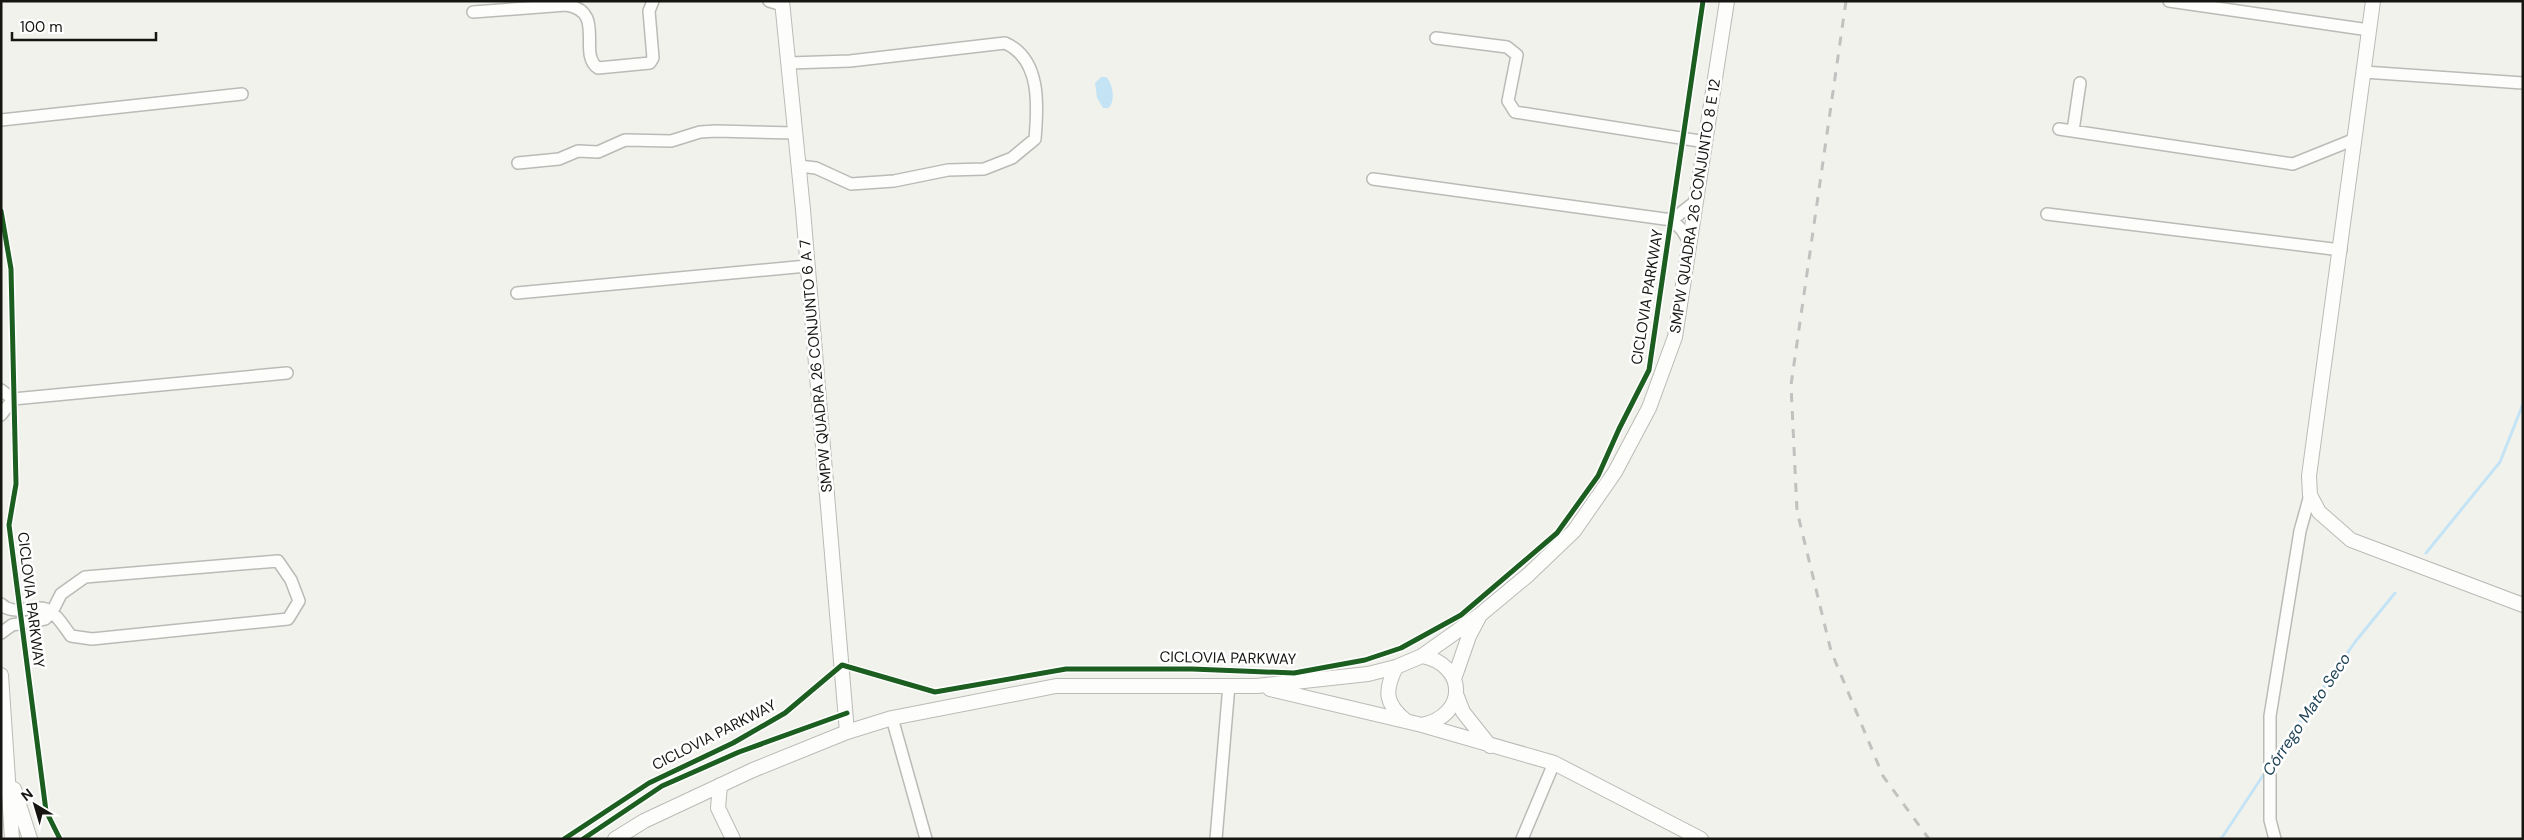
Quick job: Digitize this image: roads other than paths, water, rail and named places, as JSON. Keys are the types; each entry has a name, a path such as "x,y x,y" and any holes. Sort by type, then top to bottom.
{"street":[{"path":"473,12 566,5 578,8 587,19 592,60 598,68 650,63 653,58 649,11 653,1"},
{"name":"SMPW QUADRA 26 CONJUNTO 8 E 12","path":"1422,656 1481,614 1528,575 1574,531 1616,472 1649,408 1675,336 1726,1"},
{"path":"2169,1 2369,30"},
{"path":"2275,839 2270,820 2270,716 2300,531 2310,496 2309,476 2341,250 2373,1"},
{"name":"SMPW QUADRA 26 CONJUNTO 6 A 7","path":"778,3 789,63 799,166 847,732"},
{"path":"1436,38 1507,47 1514,51 1517,55 1508,101 1515,112 1706,142"},
{"path":"789,63 850,61 1005,42 1017,48 1028,62 1038,105 1035,140 1012,158 984,169 948,170 894,181 851,184 816,168 799,166"},
{"path":"2364,72 2523,83"},
{"path":"2073,131 2080,83"},
{"path":"1,120 242,94"},
{"path":"2059,129 2293,164 2355,139"},
{"path":"518,163 559,159 578,151 598,152 625,140 671,141 700,132 716,131 795,133"},
{"path":"1372,179 1672,220 1682,230 1690,243"},
{"path":"1672,220 1696,201"},
{"path":"2047,214 2341,250"},
{"path":"517,292 806,266"},
{"path":"1,390 13,399 287,372"},
{"path":"1,415 13,399"},
{"path":"2310,496 2319,512 2351,540 2523,605"},
{"path":"1,604 11,610 45,608 52,612 71,636 92,639 288,619 299,601 291,580 278,560 85,577 61,594 52,612 45,619 12,625 1,633"},
{"name":"SMPW QUADRA 26 CONJUNTO 8 E 12","path":"1454,679 1469,636 1481,614"},
{"path":"615,839 644,821 695,796 847,732 892,718 1056,686 1257,686 1335,678 1396,667 1422,656 1436,659 1448,667 1454,679 1456,694 1464,712 1490,746"},
{"path":"1396,667 1388,681 1388,697 1395,712 1407,721"},
{"path":"1,675 9,769 12,839"},
{"path":"1216,839 1229,685"},
{"path":"1257,686 1407,721 1554,763 1701,839"},
{"path":"1422,725 1434,722 1445,716 1452,706 1456,694"},
{"path":"892,718 926,839"},
{"path":"1522,839 1554,763"},
{"path":"9,769 30,839"},
{"path":"720,785 718,808 732,839"},
{"path":"695,796 718,808"}],"water":[{"path":"1101,77 1106,77 1112,88 1113,97 1108,108 1103,108 1097,98 1095,83"}],"waterway":[{"name":"Córrego Mato Seco","path":"2426,553 2500,462 2523,404"},
{"name":"Córrego Mato Seco","path":"2274,760 2355,642 2395,593"},
{"name":"Córrego Mato Seco","path":"2221,839 2266,771"}],"railway":[{"path":"1846,1 1791,385 1797,511 1831,651 1883,776 1929,839"}]}
